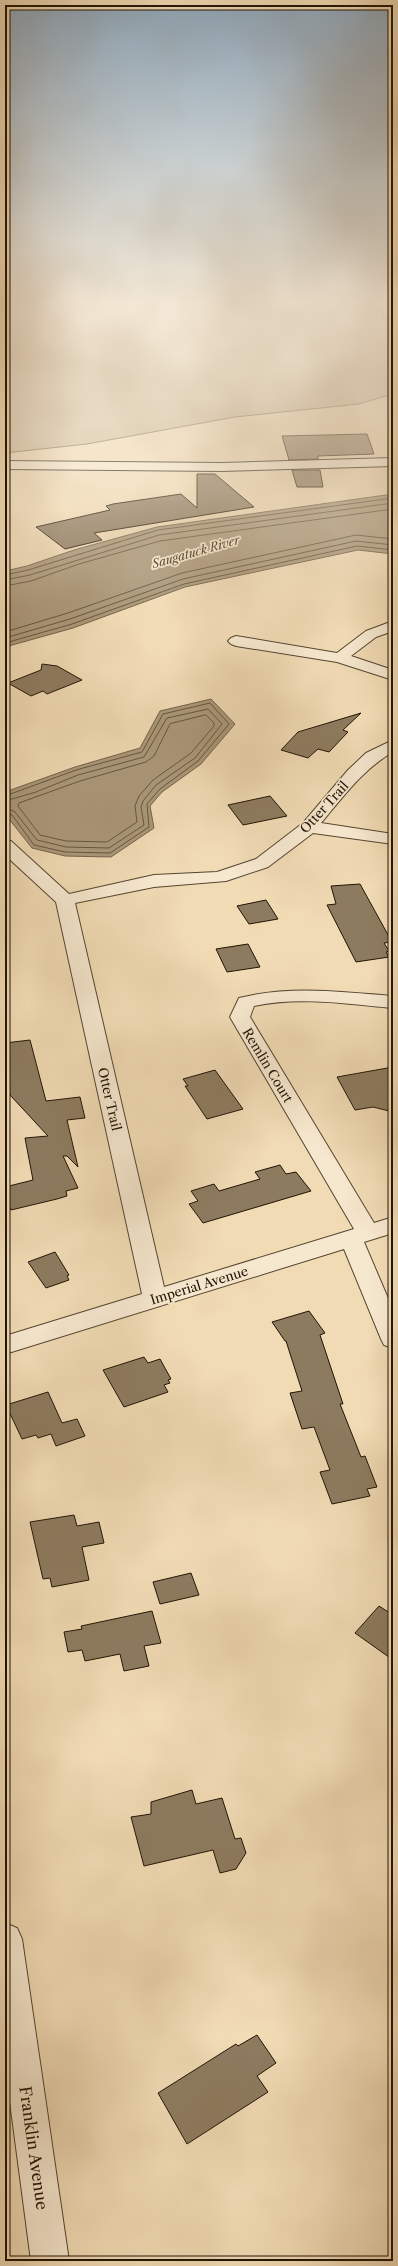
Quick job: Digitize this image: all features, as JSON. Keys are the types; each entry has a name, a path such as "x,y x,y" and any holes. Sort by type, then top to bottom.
{"street":[{"path":"5,465 222,467 393,462"},
{"path":"340,658 358,641 393,626"},
{"path":"236,640 340,658 393,675"},
{"name":"Otter Trail","path":"155,1299 65,900 154,881 218,877 262,863 309,827 354,774 372,757 393,745"},
{"path":"309,827 393,839"},
{"path":"5,845 65,900"},
{"name":"Remlin Court","path":"360,1235 240,1017 246,1002 264,997 324,997 393,1002"},
{"name":"Imperial Avenue","path":"5,1345 393,1225"},
{"path":"360,1235 393,1339"},
{"name":"Franklin Avenue","path":"5,1939 50,2261"}],"shaded area":[{"path":"5,407 333,407 235,417 87,444 5,453"}],"water":[{"name":"Saugatuck River","path":"393,494 393,554 358,550 185,587 73,628 5,647 5,571 27,566 74,550 157,527"},
{"path":"211,699 235,724 201,764 162,792 150,806 154,828 111,857 65,856 32,848 5,814 5,792 75,767 140,748 160,711"}],"building":[{"path":"367,434 374,454 318,456 318,459 289,460 282,436"},
{"path":"292,470 320,470 323,487 297,487"},
{"path":"197,474 215,474 254,507 94,533 102,540 65,549 36,527 110,510 106,506 113,504 181,494 197,508"},
{"path":"42,664 57,666 82,680 47,694 43,691 31,696 8,683 41,670"},
{"path":"361,713 343,730 348,732 329,752 318,749 308,758 281,750 298,732"},
{"path":"270,796 287,816 243,825 228,805"},
{"path":"360,884 392,942 384,943 389,951 386,952 389,957 356,962 327,905 336,904 331,886"},
{"path":"266,900 278,919 249,924 237,906"},
{"path":"248,944 260,967 227,972 216,949"},
{"path":"30,1040 46,1101 80,1097 85,1118 67,1120 78,1167 67,1156 63,1156 78,1188 66,1191 67,1196 11,1210 5,1197 5,1187 33,1180 25,1138 48,1136 10,1095 5,1068 5,1043"},
{"path":"393,1067 393,1112 373,1107 355,1110 337,1077"},
{"path":"215,1070 243,1109 207,1119 185,1086 188,1086 183,1079"},
{"path":"280,1165 286,1174 296,1172 311,1191 203,1223 189,1204 198,1201 191,1191 214,1184 219,1191 260,1179 255,1172"},
{"path":"55,1252 69,1275 67,1276 69,1280 46,1288 28,1262"},
{"path":"309,1311 325,1333 320,1335 343,1404 340,1404 361,1457 365,1456 377,1487 367,1489 370,1496 332,1504 320,1472 330,1470 314,1427 302,1429 290,1393 302,1391 286,1341 272,1322"},
{"path":"144,1357 148,1363 160,1359 171,1379 168,1380 170,1383 164,1385 168,1392 124,1407 103,1370"},
{"path":"48,1392 62,1423 77,1419 85,1436 56,1446 51,1434 38,1438 36,1435 22,1439 6,1405"},
{"path":"74,1515 77,1526 99,1522 104,1543 82,1547 89,1580 52,1587 50,1578 43,1579 30,1522"},
{"path":"191,1573 199,1595 160,1604 153,1582"},
{"path":"379,1606 393,1615 393,1660 355,1633"},
{"path":"152,1611 161,1643 144,1646 149,1666 124,1671 120,1654 85,1661 82,1650 68,1652 64,1632 82,1629 81,1626"},
{"path":"192,1790 196,1804 222,1798 235,1839 241,1838 246,1853 236,1869 220,1873 213,1850 144,1866 131,1817 151,1814 151,1802"},
{"path":"257,2035 276,2063 257,2076 268,2092 187,2144 158,2093 236,2044 238,2046"}]}
